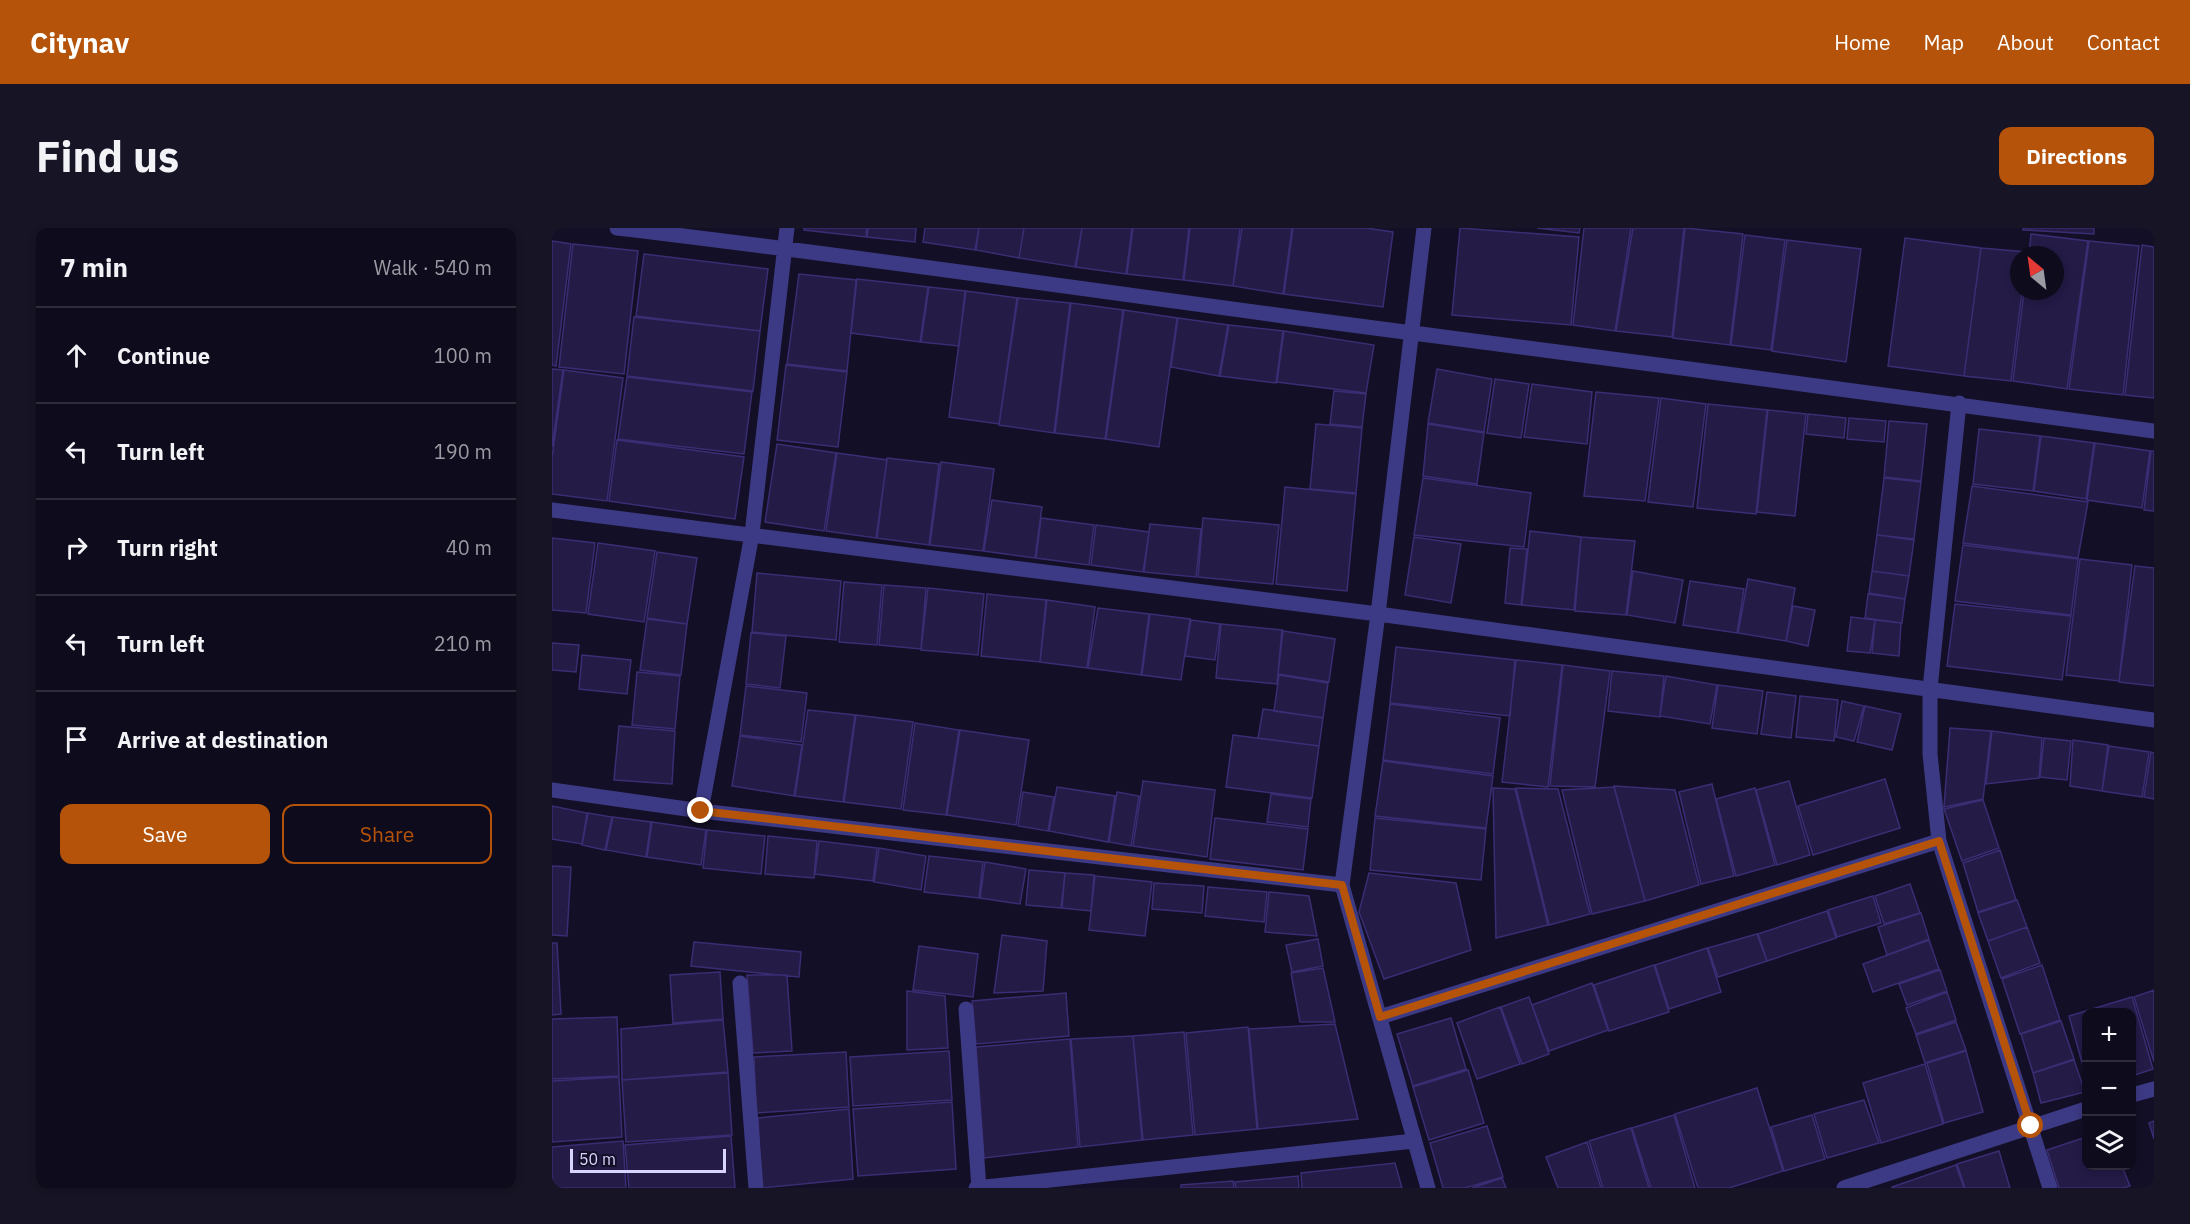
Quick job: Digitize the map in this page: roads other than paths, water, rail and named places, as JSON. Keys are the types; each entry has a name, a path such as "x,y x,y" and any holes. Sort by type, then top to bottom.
{"street":[{"path":"617,228 1959,403 2154,431"},
{"path":"701,811 752,534 787,228"},
{"path":"1424,228 1378,614 1342,885 1428,1188"},
{"path":"1959,403 1930,690 1930,754 1939,841 2050,1188"},
{"path":"552,510 1378,614 2154,720"},
{"path":"552,790 701,811 1342,885"},
{"path":"1380,1017 1939,841"},
{"path":"740,983 756,1188"},
{"path":"966,1009 977,1188 1052,1183 1414,1141"},
{"path":"2136,1094 2154,1089"},
{"path":"1844,1188 2082,1110"}]}
